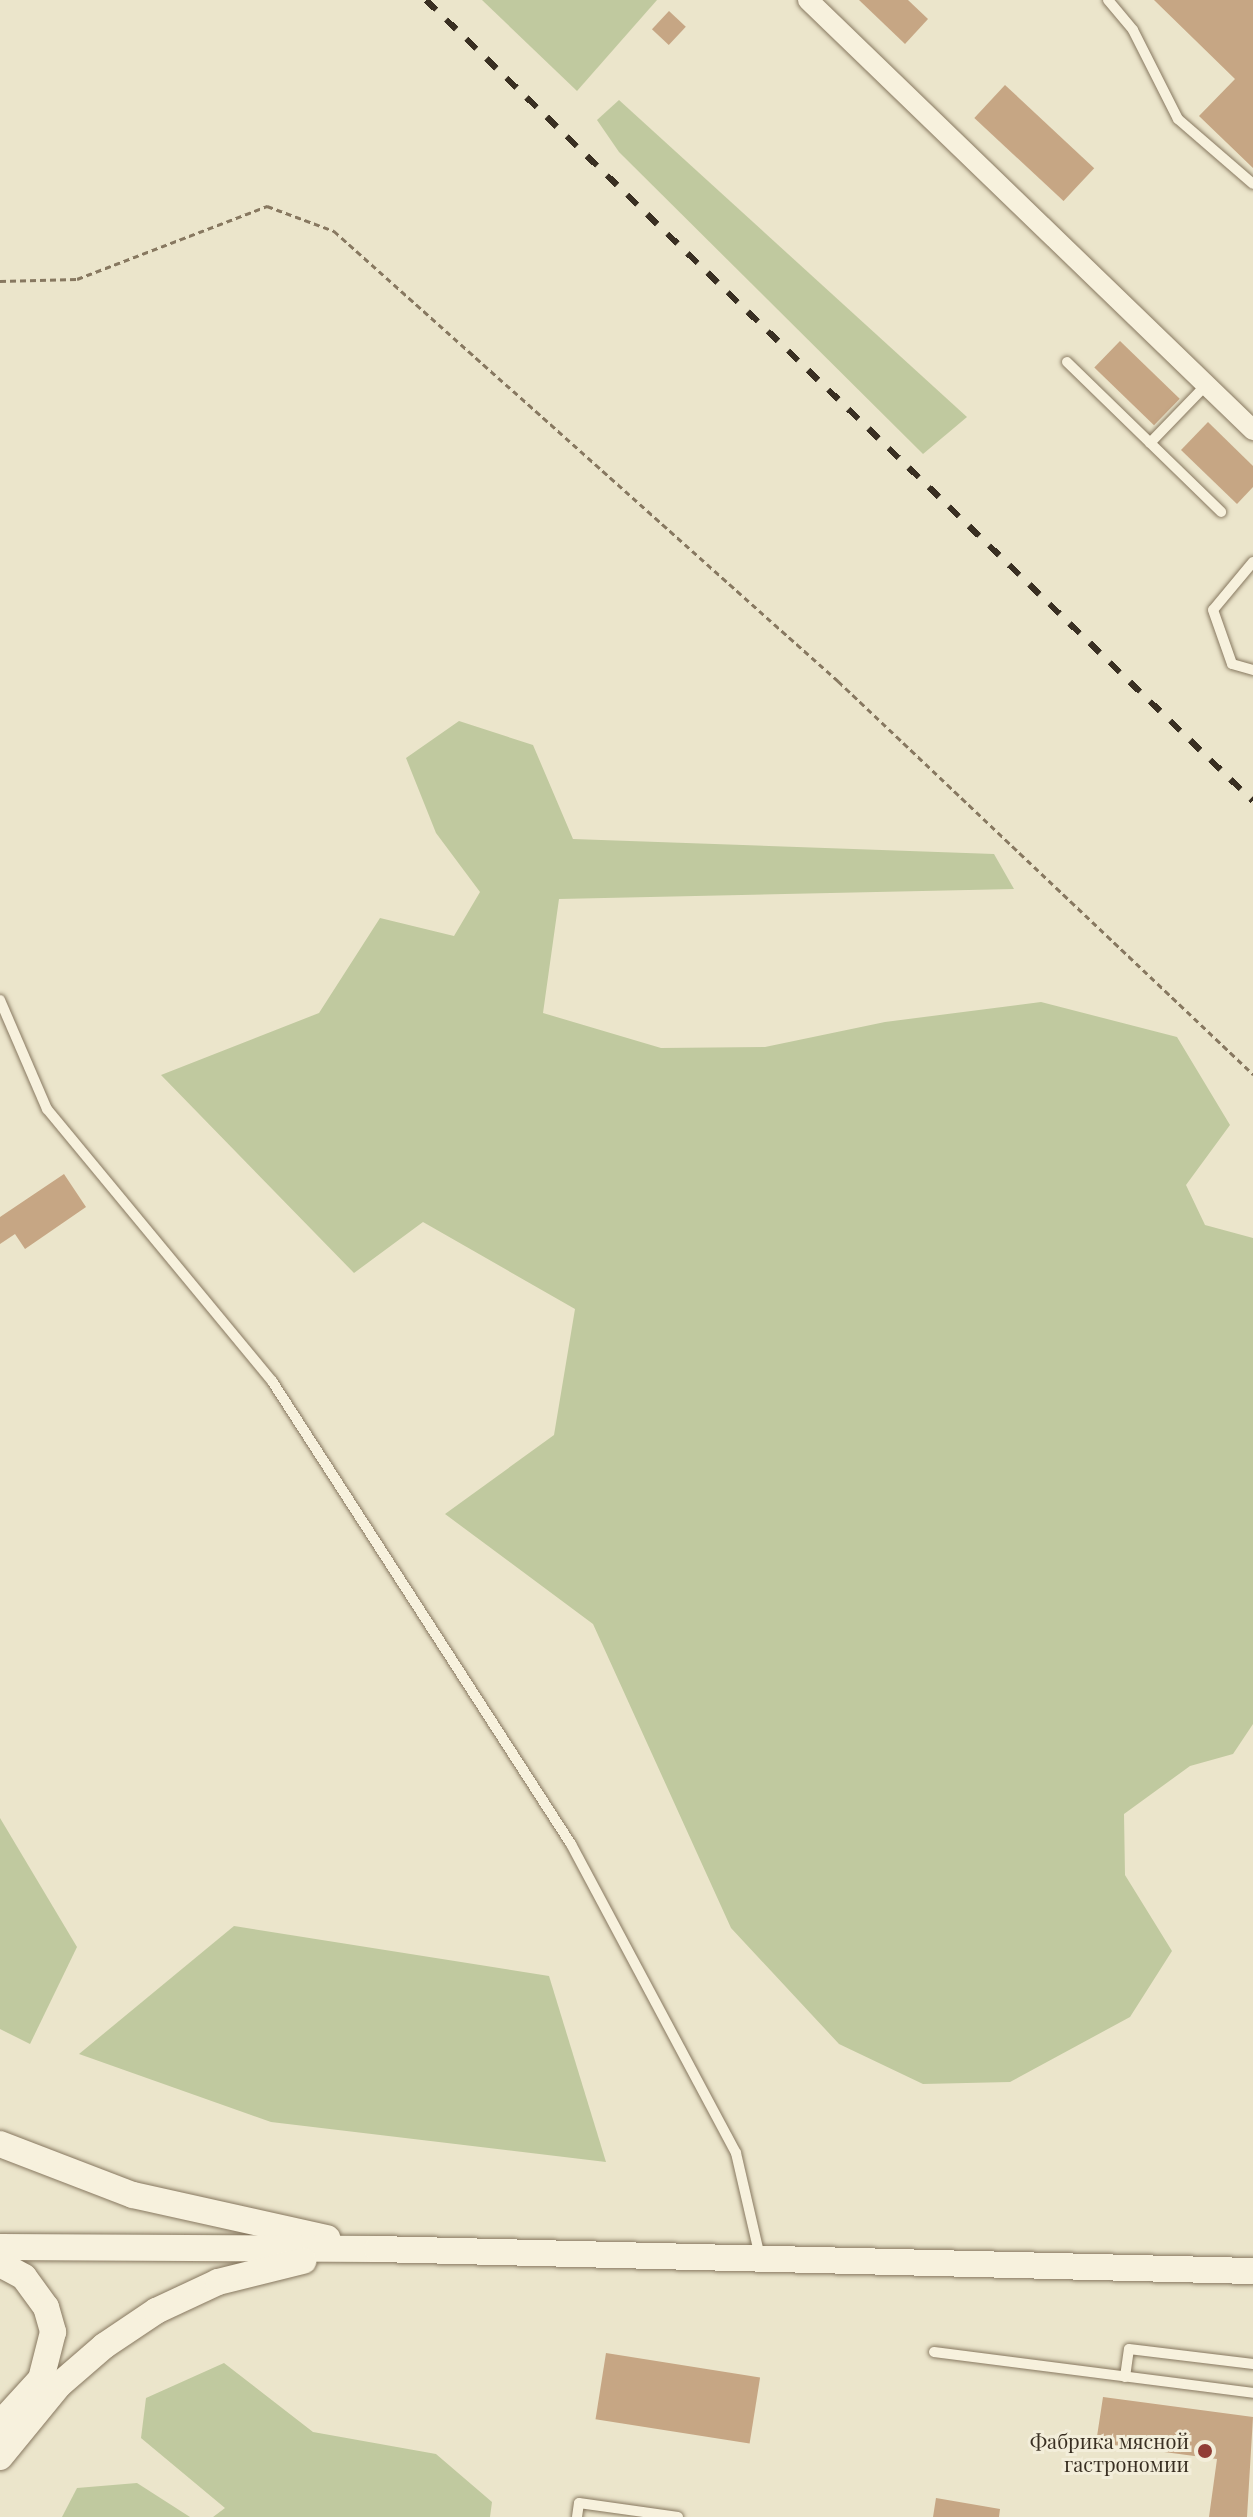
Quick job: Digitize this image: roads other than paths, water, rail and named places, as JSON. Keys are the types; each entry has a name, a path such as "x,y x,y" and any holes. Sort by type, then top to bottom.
{"main road":[{"path":"0,2144 133,2195 377,2249"},
{"path":"0,2247 377,2249 1253,2271"},
{"path":"0,2457 59,2385 104,2346 156,2311 218,2282 274,2266 377,2249"},
{"path":"0,2264 24,2277 46,2307 53,2332 41,2379 0,2424"}],"street":[{"path":"808,0 1253,430"}],"lane":[{"path":"1108,0 1133,30 1178,119 1253,184"},
{"path":"1067,362 1221,512"},
{"path":"1150,443 1206,385"},
{"path":"1253,562 1213,610 1232,664 1253,670"},
{"path":"0,1000 47,1109 272,1381 571,1844 736,2153 760,2259"},
{"path":"1125,2377 1129,2349 1253,2364"},
{"path":"934,2352 1253,2393"},
{"path":"577,2517 579,2503 678,2517"}],"railway":[{"path":"426,0 1253,801"}],"place":[{"name":"Фабрика мясной гастрономии","path":"1205,2451"}]}
